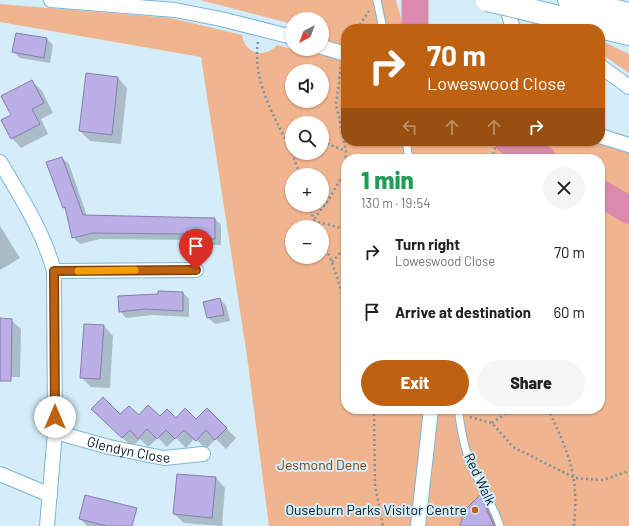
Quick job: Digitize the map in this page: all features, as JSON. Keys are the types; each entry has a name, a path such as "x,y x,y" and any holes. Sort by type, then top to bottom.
{"highway":[{"path":"487,0 586,24"},
{"path":"569,0 629,14"},
{"path":"605,28 629,34"}],"street":[{"path":"51,0 175,10 260,28 285,35"},
{"path":"505,0 512,24"},
{"path":"329,50 341,56"},
{"path":"605,70 629,87"},
{"path":"605,138 629,145"},
{"path":"0,162 38,226 48,248 54,271 55,432 47,526"},
{"path":"54,271 196,270"},
{"path":"418,526 431,414"},
{"name":"Glendyn Close","path":"55,432 109,447 164,458 203,454"},
{"path":"0,474 50,495"}],"lane":[{"path":"377,0 382,24"},
{"name":"Red Walk","path":"458,414 462,436 471,465 490,500 500,526"}],"path":[{"path":"361,24 377,0"},
{"path":"260,28 256,53 261,80 270,111 285,139"},
{"path":"341,75 336,104 341,127"},
{"path":"329,144 346,150"},
{"path":"345,146 346,154"},
{"path":"314,220 341,178"},
{"path":"329,225 341,228"},
{"path":"332,262 341,252"},
{"path":"329,255 341,290"},
{"path":"374,414 375,486 383,526"},
{"path":"466,414 492,423 513,447 575,478 602,480 629,471"},
{"path":"492,423 505,414"},
{"path":"550,414 567,449 575,478 574,526"}],"green space":[{"name":"Jesmond Dene","path":"200,0 396,0 403,24 341,24 341,146 605,146 605,144 629,152 629,526 269,526 247,356 201,57 0,22 0,4 171,18 242,35 247,47 256,52 266,52 277,45 285,47 285,56 329,56 329,12 285,12 285,22"},
{"path":"532,20 545,24 532,24"},
{"path":"605,42 629,54 629,73 605,56"}],"building":[{"path":"16,33 47,38 44,58 12,52"},
{"path":"86,73 118,77 112,135 79,131"},
{"path":"32,80 44,103 32,109 40,124 11,139 1,120 11,115 1,96"},
{"path":"62,157 83,215 215,218 215,239 189,239 187,231 185,234 93,233 72,238 65,207 63,208 46,162"},
{"path":"158,291 183,292 183,311 145,309 119,312 118,296 158,294"},
{"path":"220,298 224,315 207,318 203,302"},
{"path":"0,318 12,319 11,381 0,381"},
{"path":"84,324 104,325 100,379 80,378"},
{"path":"103,397 120,414 129,406 139,415 148,405 160,416 167,409 176,418 185,408 196,419 207,408 227,428 215,440 206,430 196,441 184,430 175,439 166,430 157,439 147,429 138,439 130,430 122,438 91,409"},
{"path":"177,474 216,477 212,518 173,514"},
{"path":"85,495 137,508 132,526 107,526 79,519"},
{"name":"Ouseburn Parks Visitor Centre","path":"480,495 494,526 460,526 464,511"}],"waterway":[{"path":"415,0 415,24"},
{"path":"518,146 533,154"},
{"path":"605,196 629,210"}],"slow traffic":[{"path":"78,271 135,270"}],"place":[{"name":"Ouseburn Parks Visitor Centre","path":"475,510"}],"route":[{"path":"55,417 54,271 196,270"}]}
